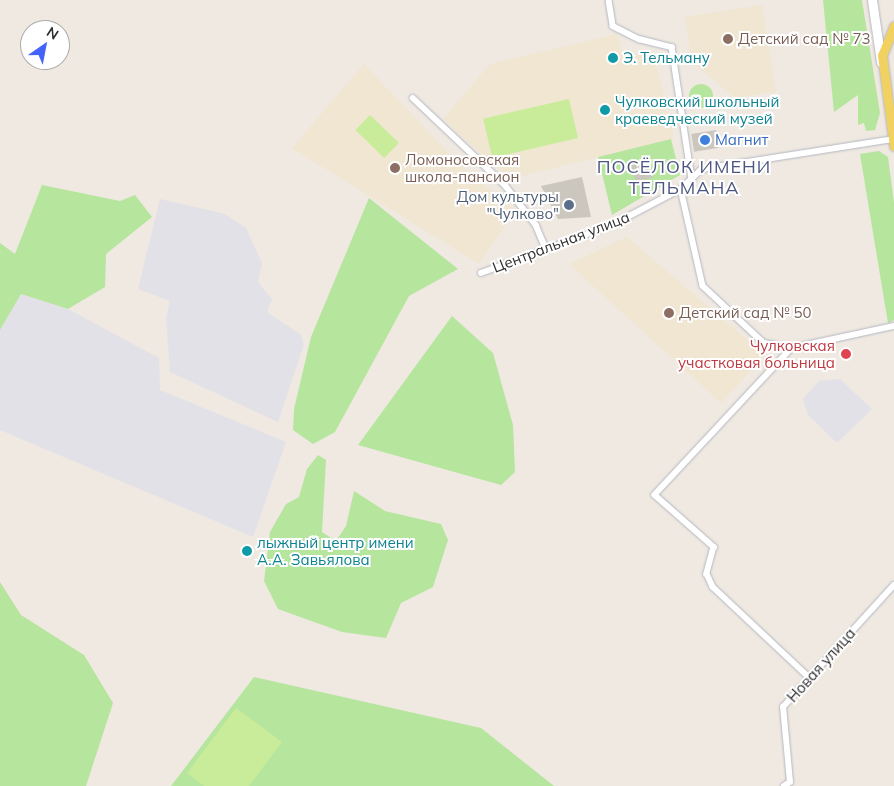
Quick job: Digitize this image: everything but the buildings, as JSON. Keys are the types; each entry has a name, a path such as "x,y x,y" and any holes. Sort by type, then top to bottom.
{"main road":[{"path":"872,0 894,142"},
{"path":"882,65 882,48 894,26"}],"street":[{"path":"609,0 613,26 639,39 672,47 692,180"},
{"path":"413,98 505,185 536,225 546,249"},
{"name":"Центральная улица","path":"482,273 612,225 681,189 702,169 720,164 894,142"},
{"path":"681,189 704,286 764,343 792,348 894,326"},
{"path":"792,348 655,496 714,547 708,574 713,587 809,677"},
{"name":"Новая улица","path":"788,785 783,707 894,585"}],"shaded area":[{"name":"Детский сад № 73","path":"762,5 776,92 735,98 691,61 685,17"},
{"path":"617,34 624,57 653,51 674,138 510,179 443,119 490,64"},
{"name":"Ломоносовская школа-пансион","path":"364,64 459,164 516,210 479,264 292,148"},
{"path":"160,199 225,214 246,228 262,263 258,282 272,299 267,312 300,334 304,344 278,422 170,372 166,318 170,301 138,289"},
{"name":"Детский сад № 50","path":"627,237 765,355 721,403 569,264"},
{"path":"21,294 68,309 159,358 160,390 286,442 253,537 0,430 0,330"},
{"path":"840,379 872,409 837,443 808,415 803,399 819,381"}],"green space":[{"path":"823,0 862,0 880,113 875,130 866,131 864,123 858,125 858,95 834,112"},
{"path":"701,84 710,87 713,96 710,105 701,108 692,105 689,96 692,87"},
{"path":"569,99 578,138 492,158 483,119"},
{"path":"370,115 399,143 384,158 355,130"},
{"path":"671,139 680,175 612,215 598,157"},
{"path":"879,151 888,157 894,203 894,320 888,323 860,154"},
{"path":"42,185 120,201 135,195 152,217 106,254 105,287 68,309 21,294 0,330 0,243 15,254"},
{"path":"369,198 458,269 409,296 335,432 313,444 293,430 294,409 311,337"},
{"path":"452,316 493,353 513,425 515,472 501,485 358,445"},
{"path":"318,455 326,460 322,532 336,541 346,526 354,491 385,511 441,524 448,540 433,587 401,603 386,638 342,632 278,609 264,581 270,532 286,504 299,497 307,469"},
{"path":"0,582 21,615 84,655 113,703 86,786 0,786"},
{"path":"254,677 481,728 554,786 171,786"},
{"path":"236,708 282,742 249,786 204,786 187,773"}],"place":[{"name":"Детский сад № 73","path":"728,39"},
{"name":"Э. Тельману","path":"613,58"},
{"name":"Чулковский школьный краеведческий музей","path":"605,110"},
{"name":"Магнит","path":"705,140"},
{"name":"Ломоносовская школа-пансион","path":"395,168"},
{"name":"Дом культуры \"Чулково\"","path":"569,205"},
{"name":"Детский сад № 50","path":"669,313"},
{"name":"Чулковская участковая больница","path":"846,354"},
{"name":"лыжный центр имени А.А. Завьялова","path":"247,551"}],"district":[{"name":"ПОСЁЛОК ИМЕНИ ТЕЛЬМАНА","path":"684,178"}]}
